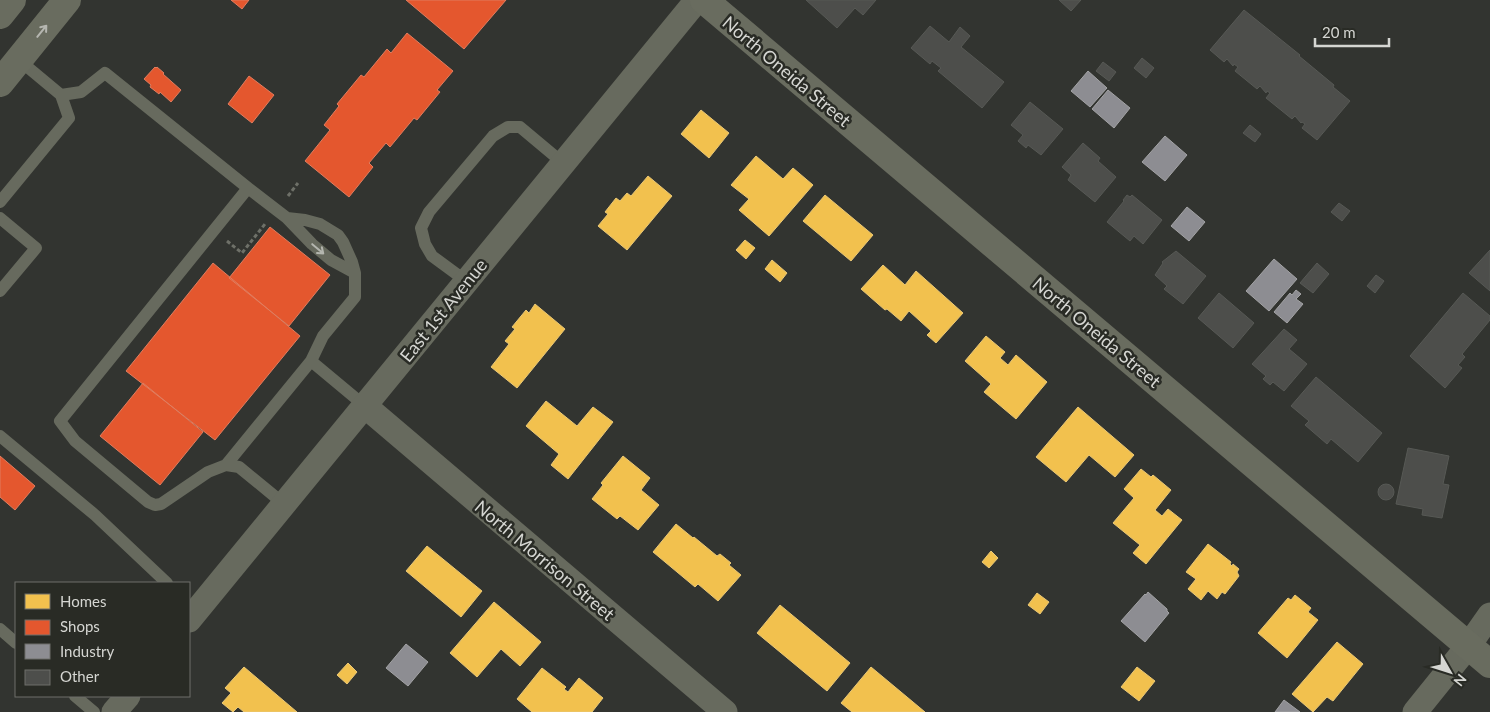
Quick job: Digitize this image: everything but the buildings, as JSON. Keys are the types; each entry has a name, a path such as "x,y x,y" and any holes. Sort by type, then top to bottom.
{"street":[{"path":"0,15 12,0"},
{"path":"0,82 67,0"},
{"name":"East 1st Avenue","path":"192,611 365,406 697,0"},
{"name":"North Oneida Street","path":"704,0 1490,664"},
{"name":"North Morrison Street","path":"365,406 725,712"},
{"path":"1415,712 1469,645 1490,615"}],"lane":[{"path":"0,202 70,118 61,95 18,60"},
{"path":"61,95 81,92 104,73 287,218 312,244 331,260 355,273"},
{"path":"466,281 432,256 425,244 421,228 430,212 493,136 508,127 520,127 562,163"},
{"path":"248,188 60,421 75,441 148,502 155,505 161,504 208,472 226,465 239,466 284,504"},
{"path":"0,218 36,248 0,291"},
{"path":"226,465 311,360 323,336 354,297 355,273 347,249 338,235 320,224 287,218"},
{"path":"311,360 365,406"},
{"path":"0,436 95,515 166,582"},
{"path":"0,629 15,642"},
{"path":"76,697 94,712"}],"path":[{"path":"214,230 242,254 298,183"}]}
